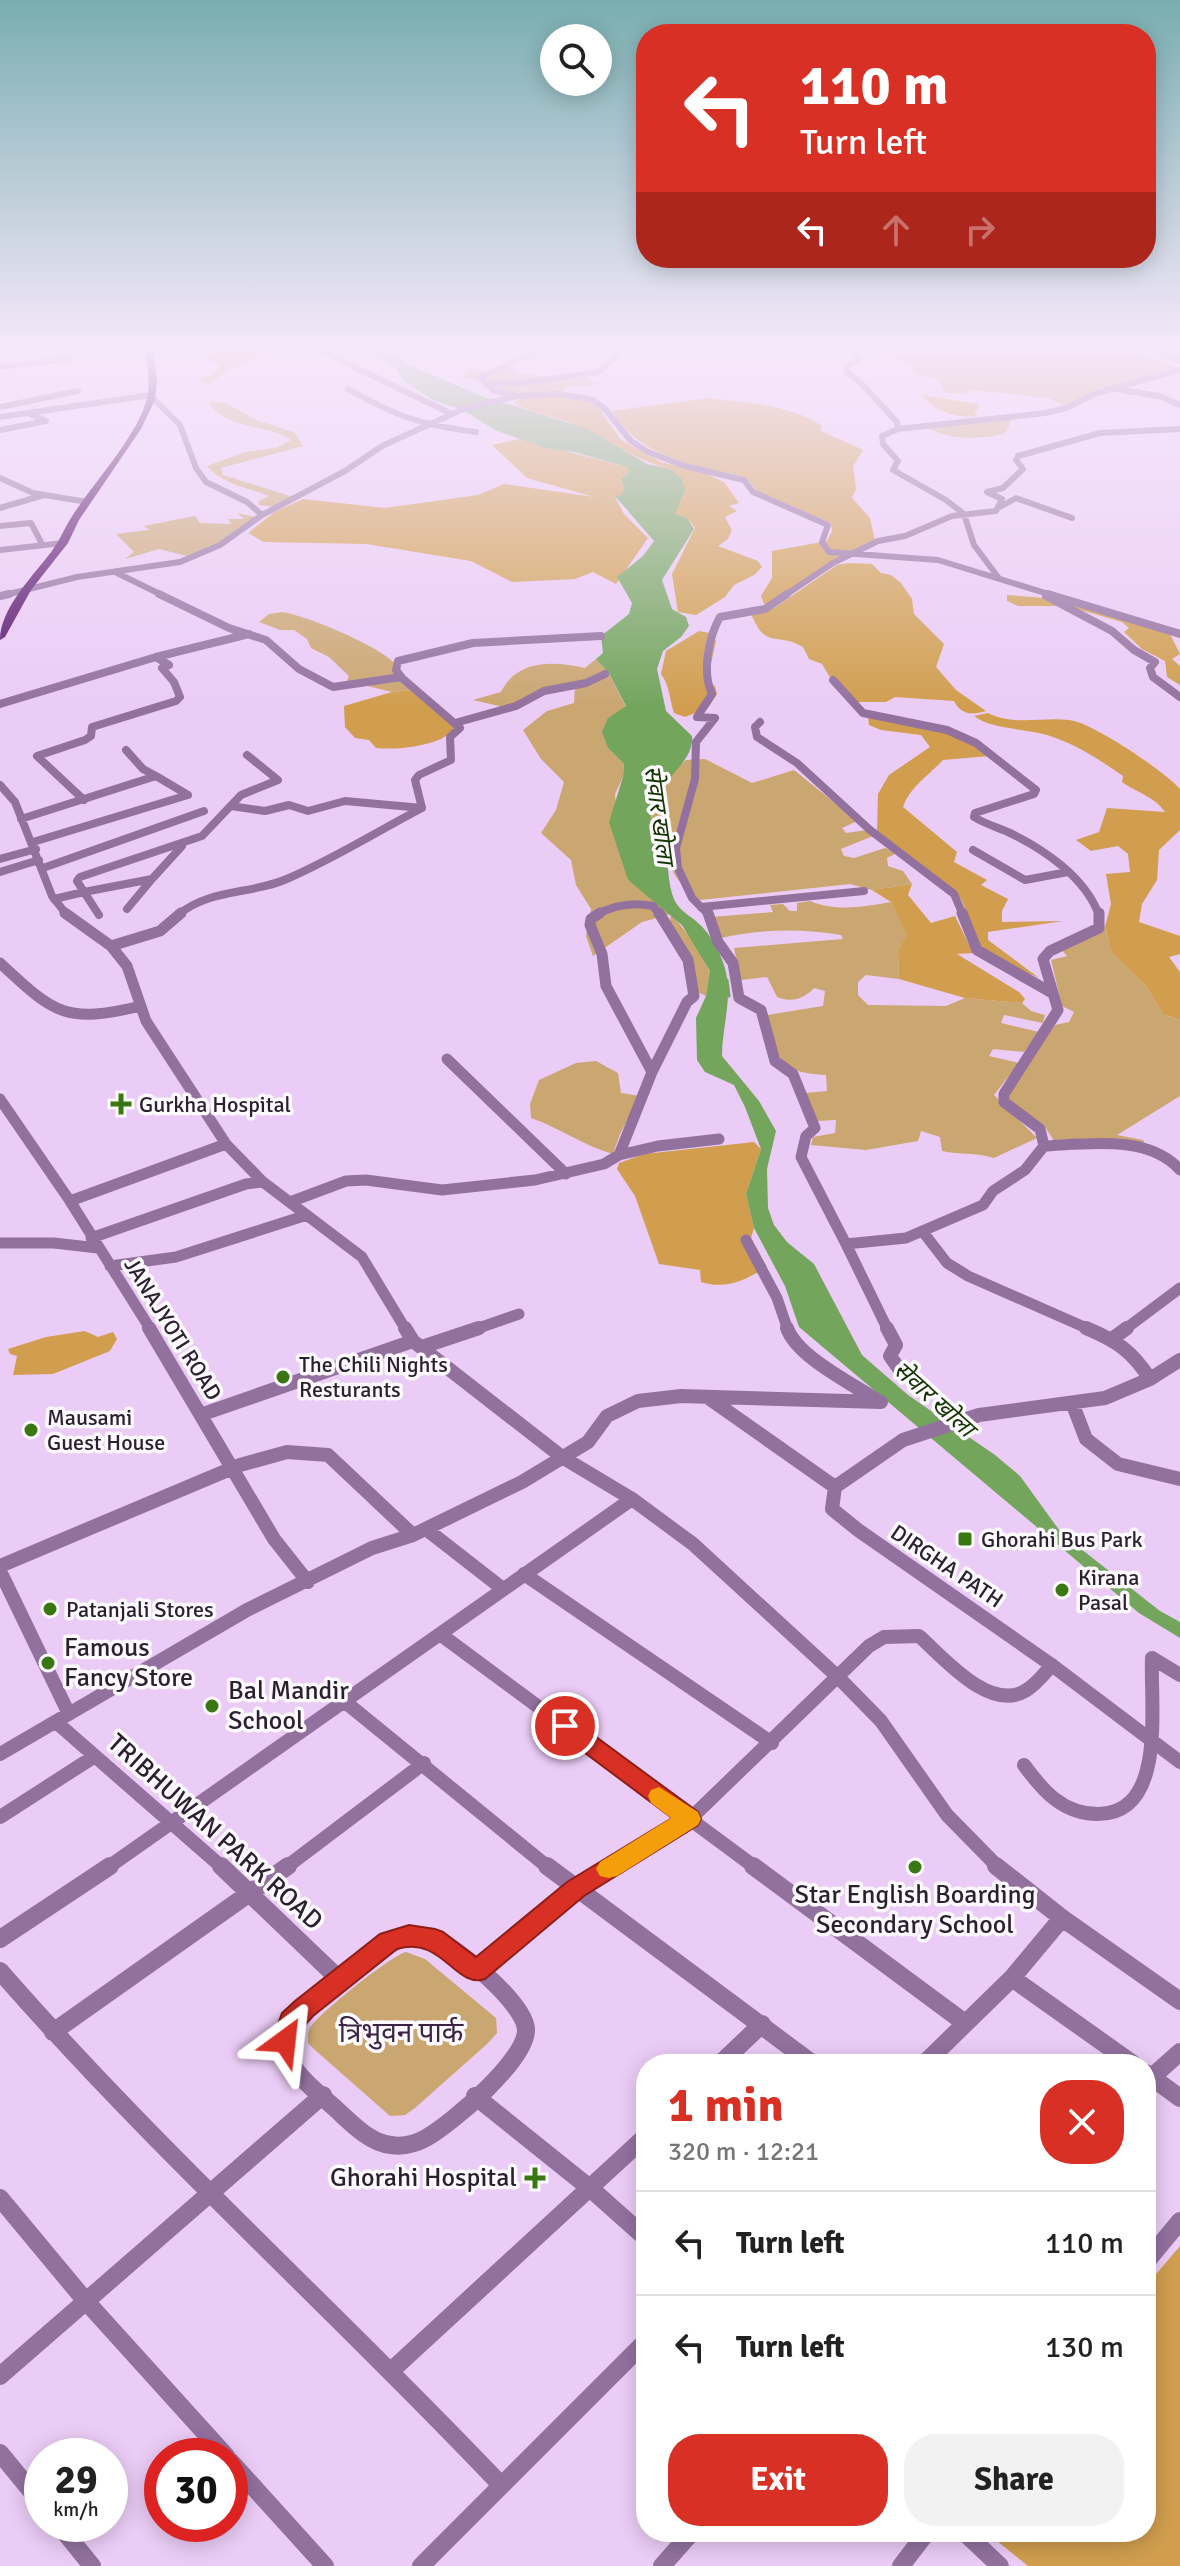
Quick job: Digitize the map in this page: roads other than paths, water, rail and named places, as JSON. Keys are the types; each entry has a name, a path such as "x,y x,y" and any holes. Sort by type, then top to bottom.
{"main road":[{"path":"0,637 27,589 63,543 74,520 110,469"}],"street":[{"path":"197,469 206,482 247,502 262,515"},
{"path":"0,596 77,577 180,562 203,553 262,515 348,469"},
{"path":"698,469 744,480 753,492 828,525 822,542 829,552 853,556 905,556 966,564 1000,578 1180,634"},
{"path":"894,469 964,514 974,545 987,566 1000,578"},
{"path":"998,508 1002,499 987,492 1009,483 1023,469"},
{"path":"0,478 14,487 87,502"},
{"path":"1009,483 1010,491 1016,498 1072,518"},
{"path":"0,508 47,494"},
{"path":"902,1373 890,1356 896,1345 801,1157 806,1136 815,1128 793,1074 775,1061 761,1010 739,998 733,963 718,942 708,913 692,898 678,868 676,848 695,779 696,742 715,718 697,717 712,694 705,679 715,626 720,617 765,609 833,563 853,556 878,541 905,536 935,521 996,511 1016,498"},
{"path":"0,526 27,522 42,544"},
{"path":"0,534 33,528"},
{"path":"0,550 63,543"},
{"path":"833,563 905,556"},
{"path":"117,573 266,640 299,669 333,687 401,677"},
{"path":"1041,591 1054,603 1112,631 1134,650 1155,662 1150,668 1153,677 1180,697"},
{"path":"0,704 156,657 249,634"},
{"path":"422,808 415,780 419,775 451,760 450,737 460,728 401,677 396,670 398,661 433,650 488,640 601,636"},
{"path":"84,800 37,756 85,740 91,736 92,727 176,701 180,697 176,686 162,668 169,665 156,657"},
{"path":"455,723 516,706 544,691 586,683 605,674"},
{"path":"833,680 863,713 947,730 987,749 1036,790 1034,794 975,813 974,817 1010,833 1068,872 1098,904 1102,920 1099,928 1050,951 1043,959 1058,1010 1004,1094 1004,1102 1040,1129 1044,1146"},
{"path":"760,722 755,727 757,737 797,763 870,830 954,894 977,950 1052,993"},
{"path":"0,872 188,795 143,769 126,750"},
{"path":"99,915 77,881 80,877 202,836 247,791 278,780 247,755"},
{"path":"21,819 156,776"},
{"path":"0,785 15,802 54,899 63,912 111,946 127,966 146,1021 226,1144 263,1182 362,1257 418,1344 562,1457 632,1499 693,1544 838,1677 881,1721 947,1815 991,1862 1062,1918 1180,2001"},
{"path":"231,806 265,811 289,805 308,811 345,801 422,808"},
{"path":"111,946 160,931 189,906 207,898 226,892 249,891 288,879 422,808"},
{"path":"0,859 38,855 204,811"},
{"path":"127,909 184,844"},
{"path":"973,850 1025,880 1068,872"},
{"path":"54,899 152,879"},
{"path":"701,907 864,891"},
{"path":"619,1155 652,1072 687,1002 694,996 695,986 687,957 657,909 644,904 620,906 599,913 591,919 590,925 602,954 606,986 652,1072"},
{"path":"0,963 49,1008 65,1016 117,1012 141,1006"},
{"path":"447,1059 566,1174"},
{"name":"JANAJYOTI ROAD","path":"0,1099 70,1201 203,1414 274,1539 308,1582"},
{"path":"290,1202 339,1182 357,1180 442,1190 566,1174 609,1162 619,1155 658,1146 719,1139"},
{"path":"70,1201 226,1144"},
{"path":"1044,1146 1102,1145 1152,1150 1170,1157 1180,1170"},
{"path":"846,1244 906,1238 983,1205 993,1191 1025,1170 1044,1146"},
{"path":"0,1243 95,1243 246,1184 263,1182"},
{"path":"110,1266 176,1257 307,1215"},
{"path":"923,1232 947,1263 968,1276 1112,1339 1136,1357 1150,1379"},
{"path":"0,1754 247,1610 372,1548 420,1532 522,1482 588,1442 607,1416 638,1401 681,1396 881,1402 814,1359 790,1336 777,1298 746,1240"},
{"path":"1112,1339 1178,1294"},
{"path":"203,1414 519,1314"},
{"path":"710,1399 835,1487 903,1440 979,1415 1041,1405 1073,1405 1105,1398 1150,1379 1180,1360"},
{"path":"1073,1405 1086,1439 1118,1464 1180,1479"},
{"path":"62,1718 0,1568 235,1468 287,1452 328,1455 420,1532 503,1589"},
{"name":"DIRGHA PATH","path":"835,1487 832,1509 864,1536 1052,1665 1148,1742 1180,1762"},
{"path":"0,1939 174,1823 632,1499"},
{"path":"524,1574 772,1743"},
{"path":"440,1634 965,2023"},
{"path":"476,1971 575,1889 690,1819 869,1646 884,1637 904,1634 919,1636 983,1692 1004,1697 1022,1694 1052,1665"},
{"path":"1024,1765 1060,1807 1095,1815 1122,1811 1140,1794 1148,1742 1152,1658 1180,1675"},
{"path":"344,1701 424,1763 575,1889 800,2054"},
{"name":"TRIBHUWAN PARK ROAD","path":"62,1718 95,1756 252,1893 340,1980"},
{"path":"0,1817 95,1756"},
{"path":"53,2032 252,1893 424,1763"},
{"path":"934,2054 1012,1978 1062,1918"},
{"path":"409,1935 435,1939 523,2011 528,2032 522,2052 426,2139 403,2145 377,2141 323,2095 287,2058 286,2035 298,2015 340,1980 389,1942 409,1935"},
{"path":"0,1971 53,2032 212,2195 392,2370 500,2484"},
{"path":"1012,1978 1119,2054"},
{"path":"730,2054 762,2024"},
{"path":"1156,2070 1180,2052"},
{"path":"1156,2080 1180,2098"},
{"path":"0,2376 84,2299 212,2195 323,2095"},
{"path":"475,2096 636,2229"},
{"path":"392,2370 636,2146"},
{"path":"0,2198 84,2299 210,2438"},
{"path":"1156,2248 1180,2221"},
{"path":"421,2566 636,2351"},
{"path":"0,2453 24,2482"},
{"path":"248,2481 325,2566"},
{"path":"73,2542 92,2566"},
{"path":"662,2566 683,2542"},
{"path":"901,2566 919,2542"},
{"path":"975,2542 1000,2566"}],"waterway":[{"name":"सेवार खोला","path":"727,980 729,996"}],"place":[{"name":"Gurkha Hospital","path":"121,1104"},
{"name":"The Chili Nights Resturants","path":"283,1377"},
{"name":"Mausami Guest House","path":"31,1430"},
{"name":"Ghorahi Bus Park","path":"965,1539"},
{"name":"Kirana Pasal","path":"1062,1590"},
{"name":"Patanjali Stores","path":"50,1609"},
{"name":"Famous Fancy Store","path":"48,1663"},
{"name":"Bal Mandir School","path":"212,1706"},
{"name":"Star English Boarding Secondary School","path":"915,1867"},
{"name":"Ghorahi Hospital","path":"535,2178"}],"district":[{"name":"त्रिभुवन पार्क","path":"401,2033"}]}
